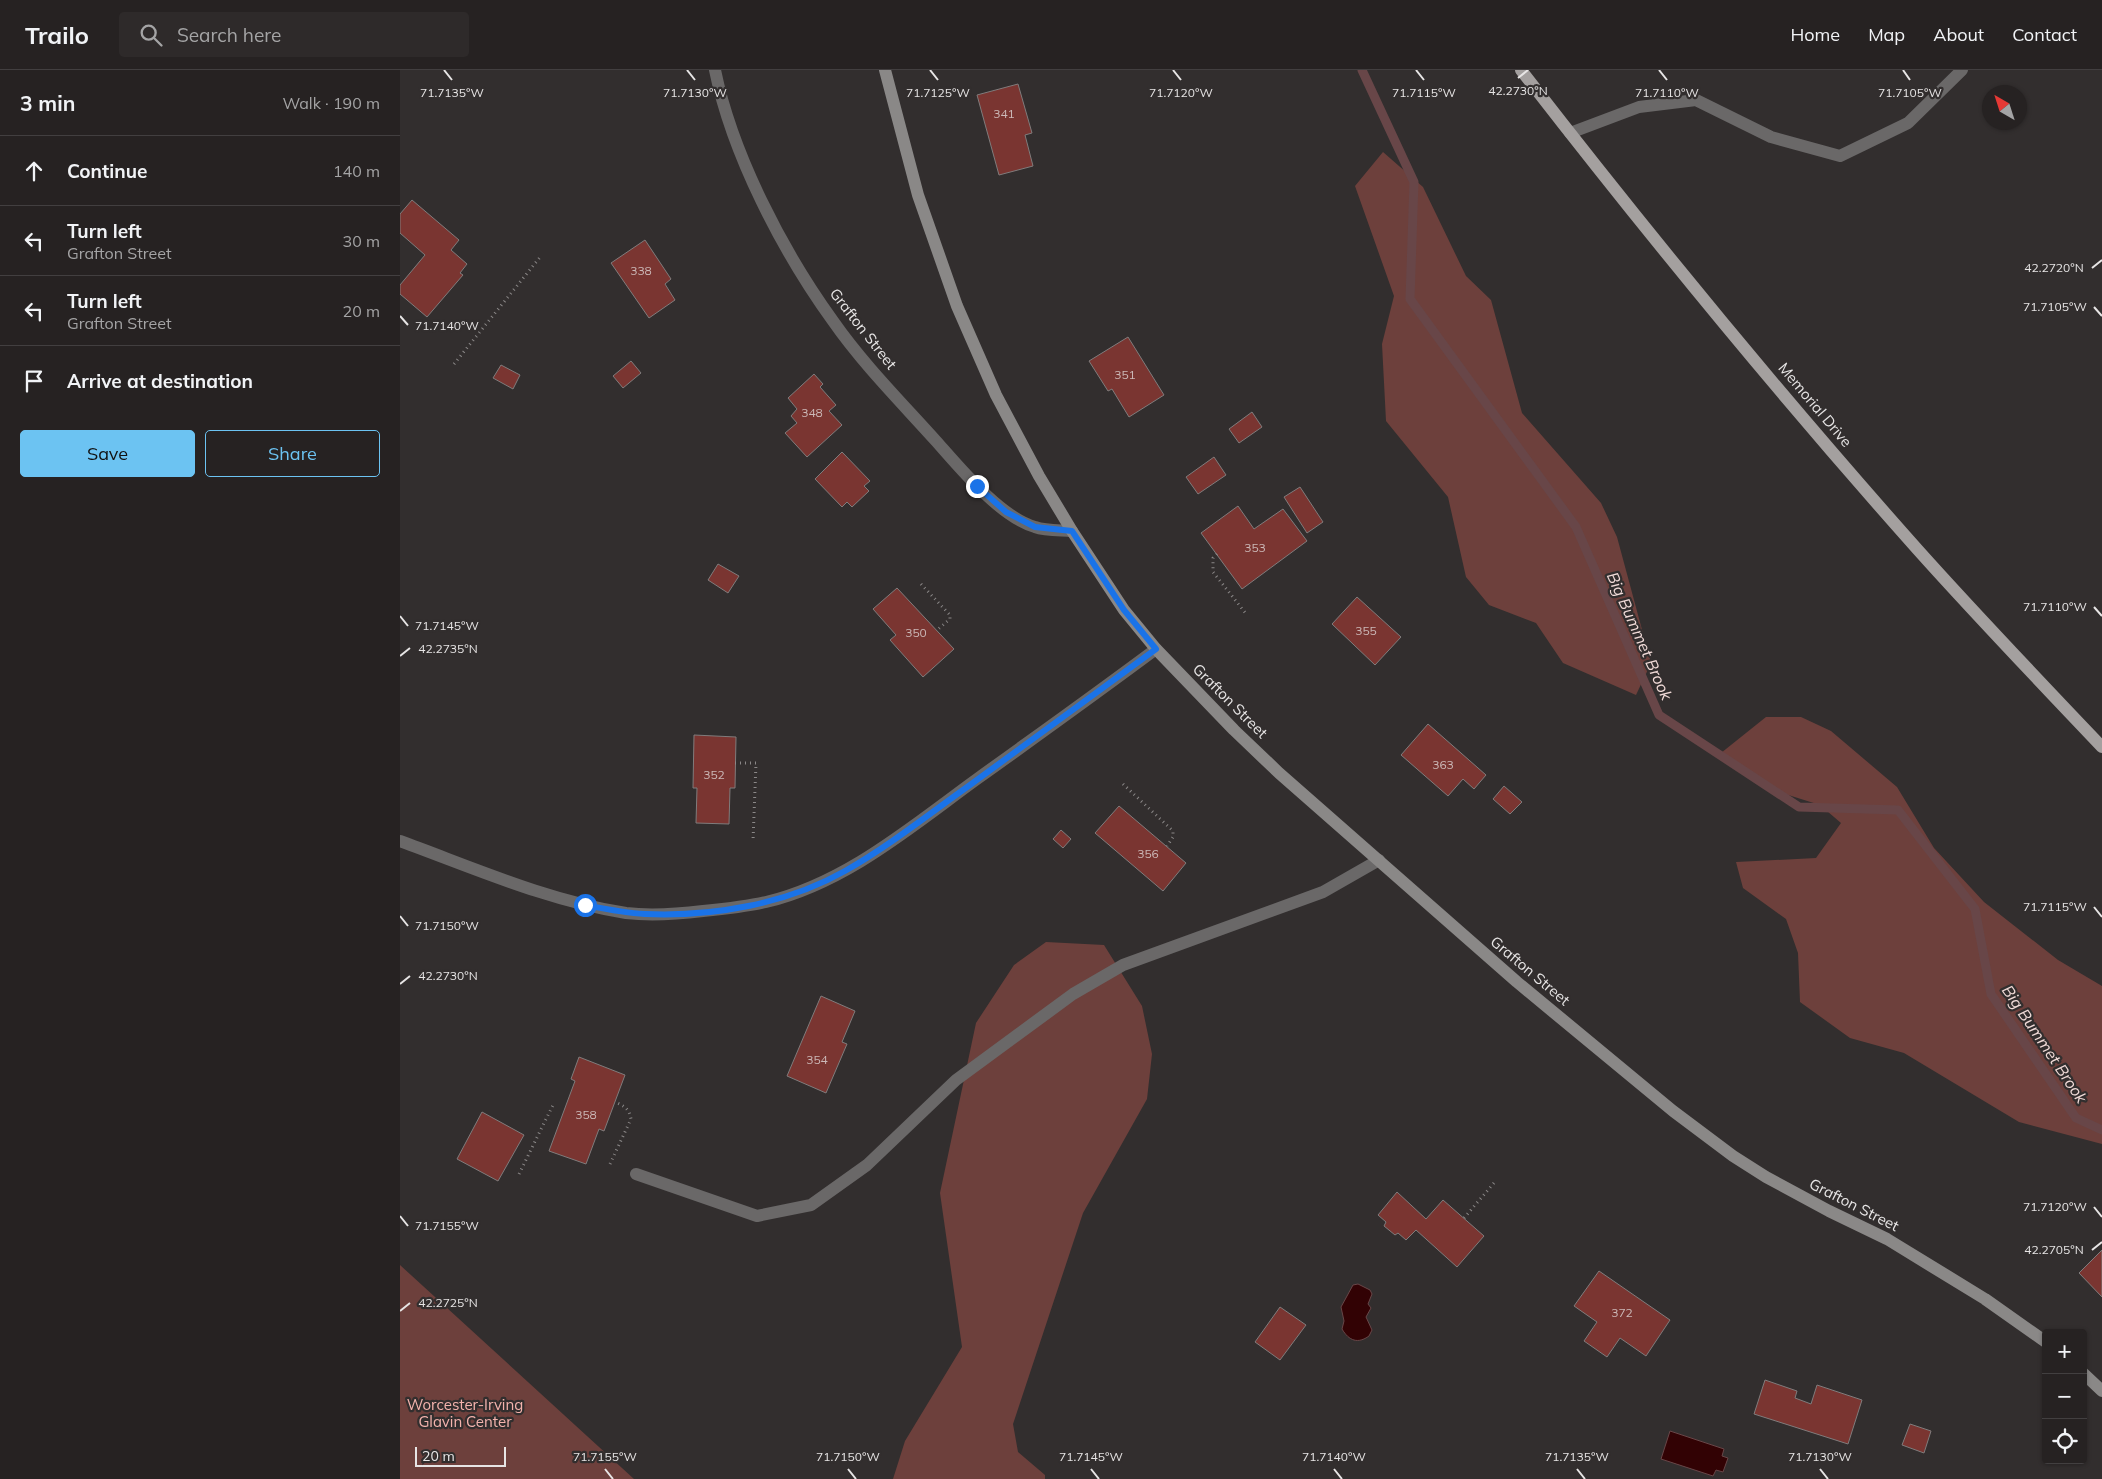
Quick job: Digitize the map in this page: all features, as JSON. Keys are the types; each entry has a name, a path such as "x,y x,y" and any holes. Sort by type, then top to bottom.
{"main road":[{"name":"Memorial Drive","path":"1522,70 1696,290 1919,551 2102,747"}],"street":[{"name":"Grafton Street","path":"715,70 720,96 732,132 764,204 805,280 833,322 870,368 956,464 1002,509 1035,527 1072,531"},
{"name":"Grafton Street","path":"885,70 918,195 957,306 996,395 1072,531 1124,610 1156,649 1234,730 1279,773 1517,982 1673,1111 1733,1156 1766,1177 1887,1239 1985,1299 2042,1339"},
{"path":"1570,133 1639,107 1696,100 1771,137 1840,156 1908,123 1962,70"},
{"path":"400,841 544,894 585,905 628,913 682,913 734,908 767,902 816,885 869,856 1081,705 1156,649"},
{"path":"636,1174 758,1216 811,1205 867,1165 956,1080 1073,994 1123,965 1323,892 1379,860"},
{"path":"2084,1374 2102,1391"}],"path":[{"path":"454,364 541,256"},
{"path":"1217,554 1214,558 1214,572 1247,615"},
{"path":"921,584 950,615 950,619 936,631"},
{"path":"736,763 756,764 753,841"},
{"path":"1123,784 1173,831 1173,837 1167,846"},
{"path":"610,1164 631,1119 630,1111 625,1106 614,1102"},
{"path":"519,1174 553,1105"},
{"path":"1464,1218 1494,1183"}],"green space":[{"path":"1383,152 1423,187 1466,276 1491,300 1522,413 1601,503 1617,537 1651,663 1636,695 1563,663 1536,623 1489,605 1466,577 1448,497 1386,421 1382,344 1394,296 1355,186"},
{"path":"1766,717 1801,717 1831,731 1897,787 1934,848 1984,902 2058,960 2102,986 2102,1144 2019,1122 1904,1053 1850,1038 1800,1002 1798,953 1786,919 1743,888 1736,862 1816,858 1841,823 1820,805 1763,787 1721,753"},
{"path":"1046,942 1104,945 1142,1006 1152,1054 1147,1099 1083,1213 1013,1424 1018,1452 1045,1475 1045,1479 893,1479 905,1441 962,1347 940,1193 976,1023 1014,965"},
{"name":"Worcester-Irving Glavin Center","path":"400,1265 634,1479 400,1479"}],"shaded area":[{"path":"1358,1284 1370,1290 1372,1294 1368,1304 1371,1308 1366,1317 1372,1330 1369,1336 1361,1340 1354,1340 1342,1329 1344,1321 1341,1307 1353,1285"},
{"path":"1670,1431 1724,1449 1722,1456 1728,1458 1723,1472 1716,1470 1713,1476 1661,1459"}],"building":[{"path":"1018,84 1032,133 1025,135 1033,166 999,175 977,95"},
{"path":"412,200 459,240 451,250 467,264 460,273 463,275 427,317 400,294 400,285 425,255 400,233 400,214"},
{"path":"645,240 671,279 665,284 675,300 649,318 611,263"},
{"path":"1128,337 1164,395 1129,417 1112,389 1108,391 1089,361"},
{"path":"631,361 641,373 623,388 613,376"},
{"path":"501,365 520,375 513,389 493,378"},
{"path":"814,374 823,384 820,387 836,405 829,411 842,425 807,457 785,433 797,423 791,416 797,409 788,398"},
{"path":"1252,412 1262,427 1239,443 1229,429"},
{"path":"842,452 870,481 864,486 869,491 852,507 847,502 842,507 815,479"},
{"path":"1214,457 1226,475 1198,494 1186,477"},
{"path":"1300,487 1323,522 1307,533 1284,497"},
{"path":"1238,506 1254,529 1283,509 1307,541 1242,589 1201,533"},
{"path":"718,564 739,576 728,593 708,580"},
{"path":"897,588 954,649 923,677 890,640 896,635 873,609"},
{"path":"1357,597 1401,637 1375,665 1332,624"},
{"path":"1428,724 1486,775 1474,789 1463,779 1448,796 1401,755"},
{"path":"694,735 736,737 735,788 730,788 729,824 696,823 697,788 693,788"},
{"path":"1504,786 1522,802 1510,814 1493,799"},
{"path":"1119,806 1186,863 1163,891 1095,833"},
{"path":"1061,830 1071,839 1063,848 1053,839"},
{"path":"821,996 855,1011 842,1042 847,1044 826,1093 787,1076"},
{"path":"579,1057 625,1075 604,1131 599,1129 586,1164 549,1151 575,1081 571,1079"},
{"path":"482,1112 524,1135 498,1181 457,1159"},
{"path":"1397,1192 1426,1219 1443,1200 1484,1236 1457,1267 1416,1230 1406,1240 1398,1233 1395,1235 1384,1226 1386,1222 1378,1215"},
{"path":"2102,1250 2102,1297 2079,1273"},
{"path":"1599,1271 1670,1320 1646,1356 1620,1338 1607,1357 1584,1341 1597,1322 1574,1306"},
{"path":"1280,1307 1306,1325 1280,1360 1255,1342"},
{"path":"1765,1380 1797,1391 1795,1398 1811,1404 1817,1385 1862,1400 1848,1444 1754,1414"},
{"path":"1910,1424 1931,1431 1924,1453 1902,1445"}],"waterway":[{"name":"Big Bummet Brook","path":"1362,70 1414,182 1410,299 1576,527 1659,715 1799,807 1898,810 1975,909 1991,994 2076,1118 2102,1130"}],"route":[{"path":"585,905 628,913 682,913 734,908 767,902 816,885 869,856 1081,705 1156,649 1124,610 1072,531 1035,527 1006,512 977,486"}]}
